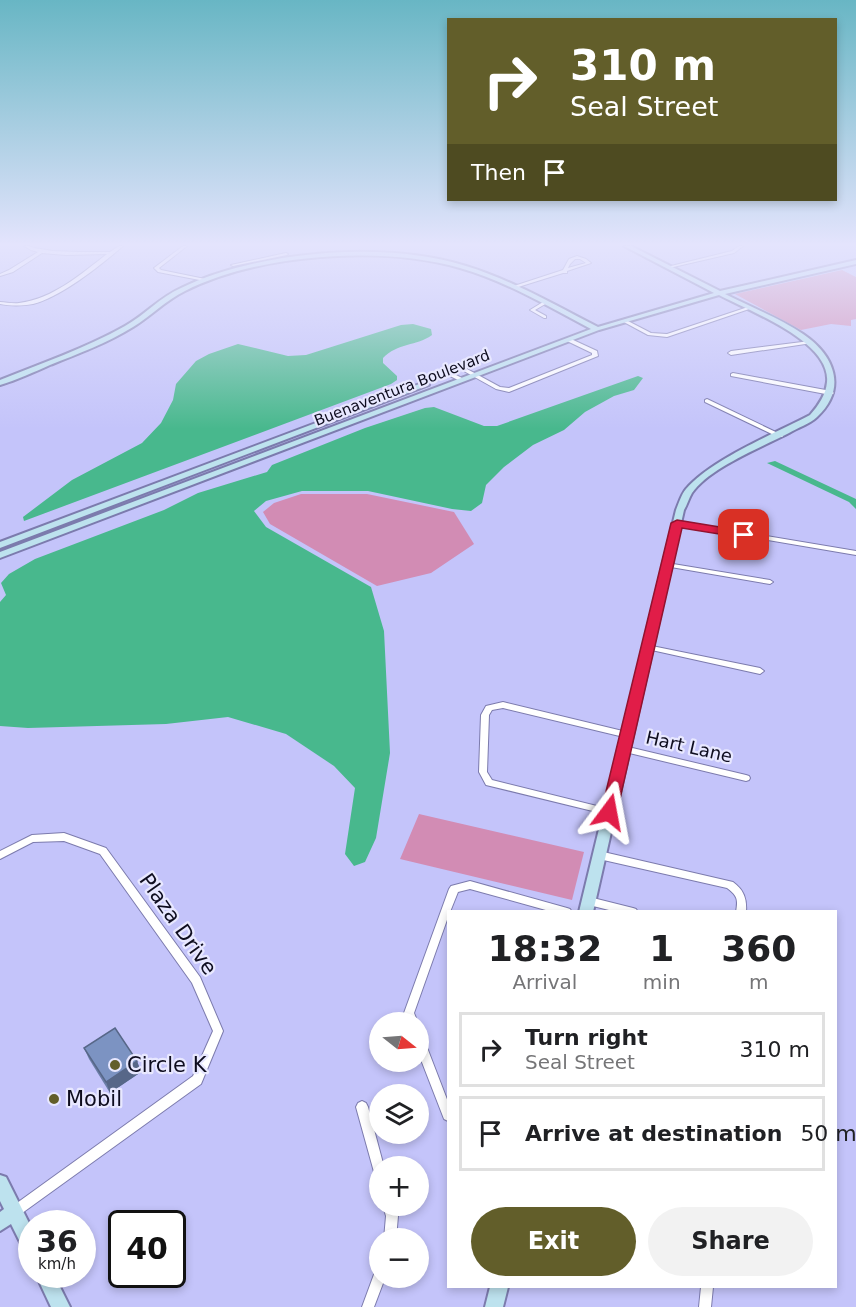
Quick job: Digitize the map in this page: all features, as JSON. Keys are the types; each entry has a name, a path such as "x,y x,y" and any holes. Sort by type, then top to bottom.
{"street":[{"path":"13,312 17,307"},
{"path":"0,383 126,328 156,307"},
{"path":"538,307 532,310 544,317"},
{"path":"553,307 593,327"},
{"name":"Buenaventura Boulevard","path":"0,555 460,379 469,373 593,327 661,307"},
{"name":"Buenaventura Boulevard","path":"0,545 452,375 469,373 569,339 593,327 624,321 667,307"},
{"path":"618,910 587,906 677,523 688,492 702,478 725,463 813,417 825,405 831,393 832,379 830,369 820,352 810,342 788,327 750,308 667,336 650,334 624,321"},
{"path":"469,373 498,388 509,390 595,356 595,352 569,339"},
{"path":"731,353 810,342"},
{"path":"452,375 460,379"},
{"path":"733,375 831,393"},
{"path":"707,401 780,436"},
{"path":"677,523 856,553"},
{"path":"667,565 770,582"},
{"path":"647,647 760,671"},
{"path":"609,812 489,783 483,772 485,715 489,708 503,705 628,735"},
{"name":"Hart Lane","path":"624,749 746,778"},
{"name":"Plaza Drive","path":"0,855 32,839 64,837 103,851 196,980 218,1031 197,1080 7,1217"},
{"path":"599,855 730,885 738,890 743,898 741,910"},
{"path":"409,1012 454,889 470,885 560,910"},
{"path":"429,1066 447,1112"},
{"path":"362,1107 376,1156"},
{"path":"0,1183 7,1217 18,1231"},
{"path":"52,1288 61,1307"},
{"path":"369,1307 375,1288"},
{"path":"494,1307 499,1288"},
{"path":"705,1307 707,1288"}],"shaded area":[{"path":"759,307 856,307 856,319 851,320 851,326 831,324 801,330"},
{"path":"413,324 431,329 432,335 394,350 383,358 383,363 397,376 397,380 391,384 24,521 23,517 72,480 142,443 161,423 173,400 176,384 196,361 209,354 238,344 288,356 306,355 401,325"},
{"path":"638,376 643,378 634,390 614,396 585,412 564,430 533,445 504,467 486,485 482,503 471,511 368,491 302,491 266,501 254,511 266,527 371,587 384,631 390,753 376,838 365,862 354,866 345,854 355,788 334,766 286,734 228,717 166,724 28,728 0,726 0,602 6,595 1,583 9,574 35,559 164,510 198,493 267,472 272,465 365,428 425,408 434,407 484,426 497,426"},
{"path":"775,461 856,499 856,509 849,502 767,463"},
{"path":"301,494 367,494 454,512 474,544 431,573 377,586 270,524 263,512 274,503"},
{"path":"419,814 584,852 572,900 400,859"}],"building":[{"name":"Circle K","path":"115,1028 137,1061 106,1082 84,1048"}],"place":[{"name":"Circle K","path":"115,1065"},
{"name":"Mobil","path":"54,1099"}],"route":[{"path":"609,812 677,523 744,535"}]}
